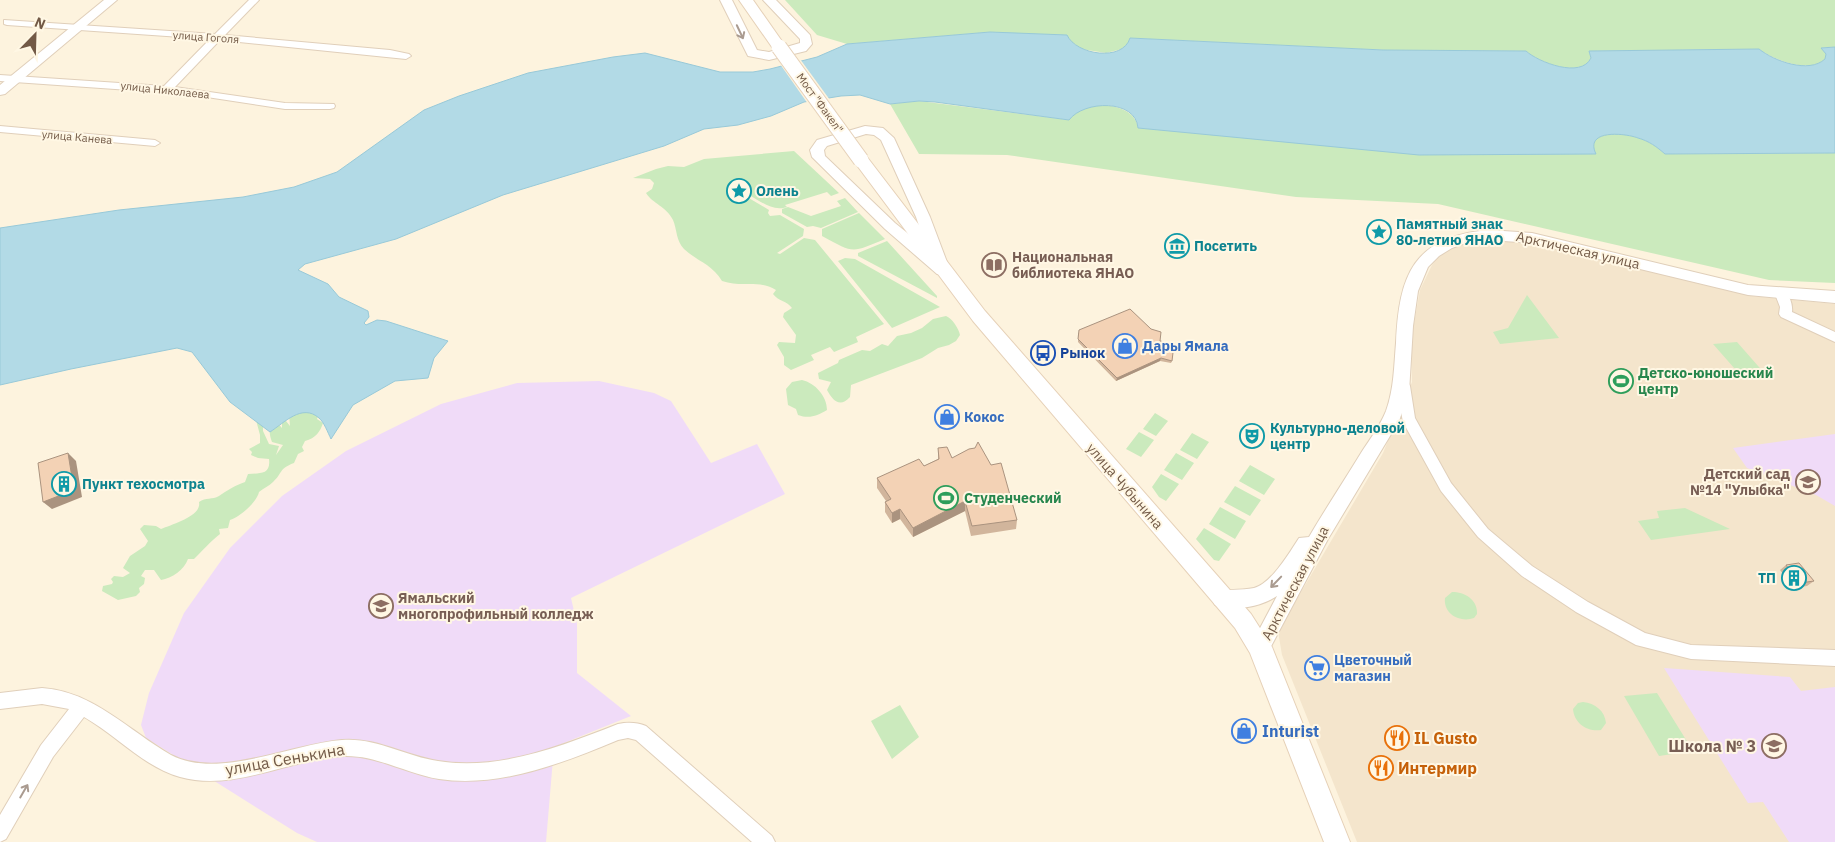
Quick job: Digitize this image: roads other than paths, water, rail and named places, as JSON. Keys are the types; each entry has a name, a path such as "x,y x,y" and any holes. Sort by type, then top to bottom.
{"main road":[{"name":"Мост \"Факел\"","path":"746,0 861,160"},
{"name":"улица Чубынина","path":"861,160 942,270 979,316 1243,621 1260,647 1337,842"}],"street":[{"path":"0,91 111,0"},
{"path":"167,89 254,0"},
{"path":"726,0 752,53 769,56 802,48 806,44 806,38 769,0"},
{"name":"улица Гоголя","path":"7,22 218,38 406,56"},
{"name":"улица Николаева","path":"0,78 167,89 285,106 330,106"},
{"name":"улица Канева","path":"0,129 155,143"},
{"path":"865,130 878,132 887,138 923,217 942,270 890,226 837,175 819,157 818,147 826,141 865,130"},
{"name":"Арктическая улица","path":"1260,647 1330,518 1380,440 1394,414 1402,377 1405,318 1415,275 1423,263 1445,245 1494,234 1532,238 1724,284 1781,294 1835,297"},
{"path":"1781,294 1786,307 1785,314 1835,337"},
{"path":"1402,377 1408,418 1446,487 1483,532 1527,571 1582,607 1642,640 1691,652 1737,656 1835,658"},
{"name":"Арктическая улица","path":"1222,599 1248,598 1262,594 1286,572 1310,539 1330,518"},
{"name":"улица Сенькина","path":"0,701 32,697 52,697 68,700 82,707 162,760 181,768 197,771 241,768 341,748 360,747 440,771 462,772 554,757 618,732 628,730 640,732 766,842"},
{"path":"0,833 54,739 82,707"}],"water":[{"path":"990,32 1067,35 1072,42 1080,47 1099,53 1109,53 1118,50 1126,46 1130,38 1383,50 1526,51 1549,64 1569,68 1586,64 1591,58 1589,51 1759,49 1773,58 1801,66 1818,63 1825,59 1826,54 1821,48 1835,47 1835,153 1665,154 1653,144 1642,139 1616,134 1596,140 1594,146 1596,154 1419,155 1138,128 1135,119 1119,107 1097,106 1076,113 1069,120 935,102 919,101 890,104 860,95 841,96 804,102 771,116 738,125 704,129 664,146 503,195 396,239 305,264 298,270 328,284 339,297 368,311 369,317 364,323 366,325 377,320 386,321 448,341 434,358 428,378 395,381 353,405 331,439 321,420 313,414 306,413 293,416 270,432 230,402 192,352 177,348 0,385 0,228 119,210 243,197 294,187 337,172 424,110 528,73 645,53 720,72 753,72 817,57 847,44"}],"place":[{"name":"Олень","path":"739,191"},
{"name":"Памятный знак 80-летию ЯНАО","path":"1379,232"},
{"name":"Посетить","path":"1177,246"},
{"name":"Национальная библиотека ЯНАО","path":"994,265"},
{"name":"Дары Ямала","path":"1125,346"},
{"name":"Рынок","path":"1043,353"},
{"name":"Детско-юношеский центр","path":"1621,381"},
{"name":"Кокос","path":"947,417"},
{"name":"Культурно-деловой центр","path":"1252,436"},
{"name":"Детский сад №14 \"Улыбка\"","path":"1808,482"},
{"name":"Пункт техосмотра","path":"64,484"},
{"name":"Студенческий","path":"946,498"},
{"name":"ТП","path":"1794,578"},
{"name":"Ямальский многопрофильный колледж","path":"381,606"},
{"name":"Цветочный магазин","path":"1317,668"},
{"name":"Inturist","path":"1244,731"},
{"name":"IL Gusto","path":"1397,738"},
{"name":"Школа № 3","path":"1774,746"},
{"name":"Интермир","path":"1381,768"}]}
